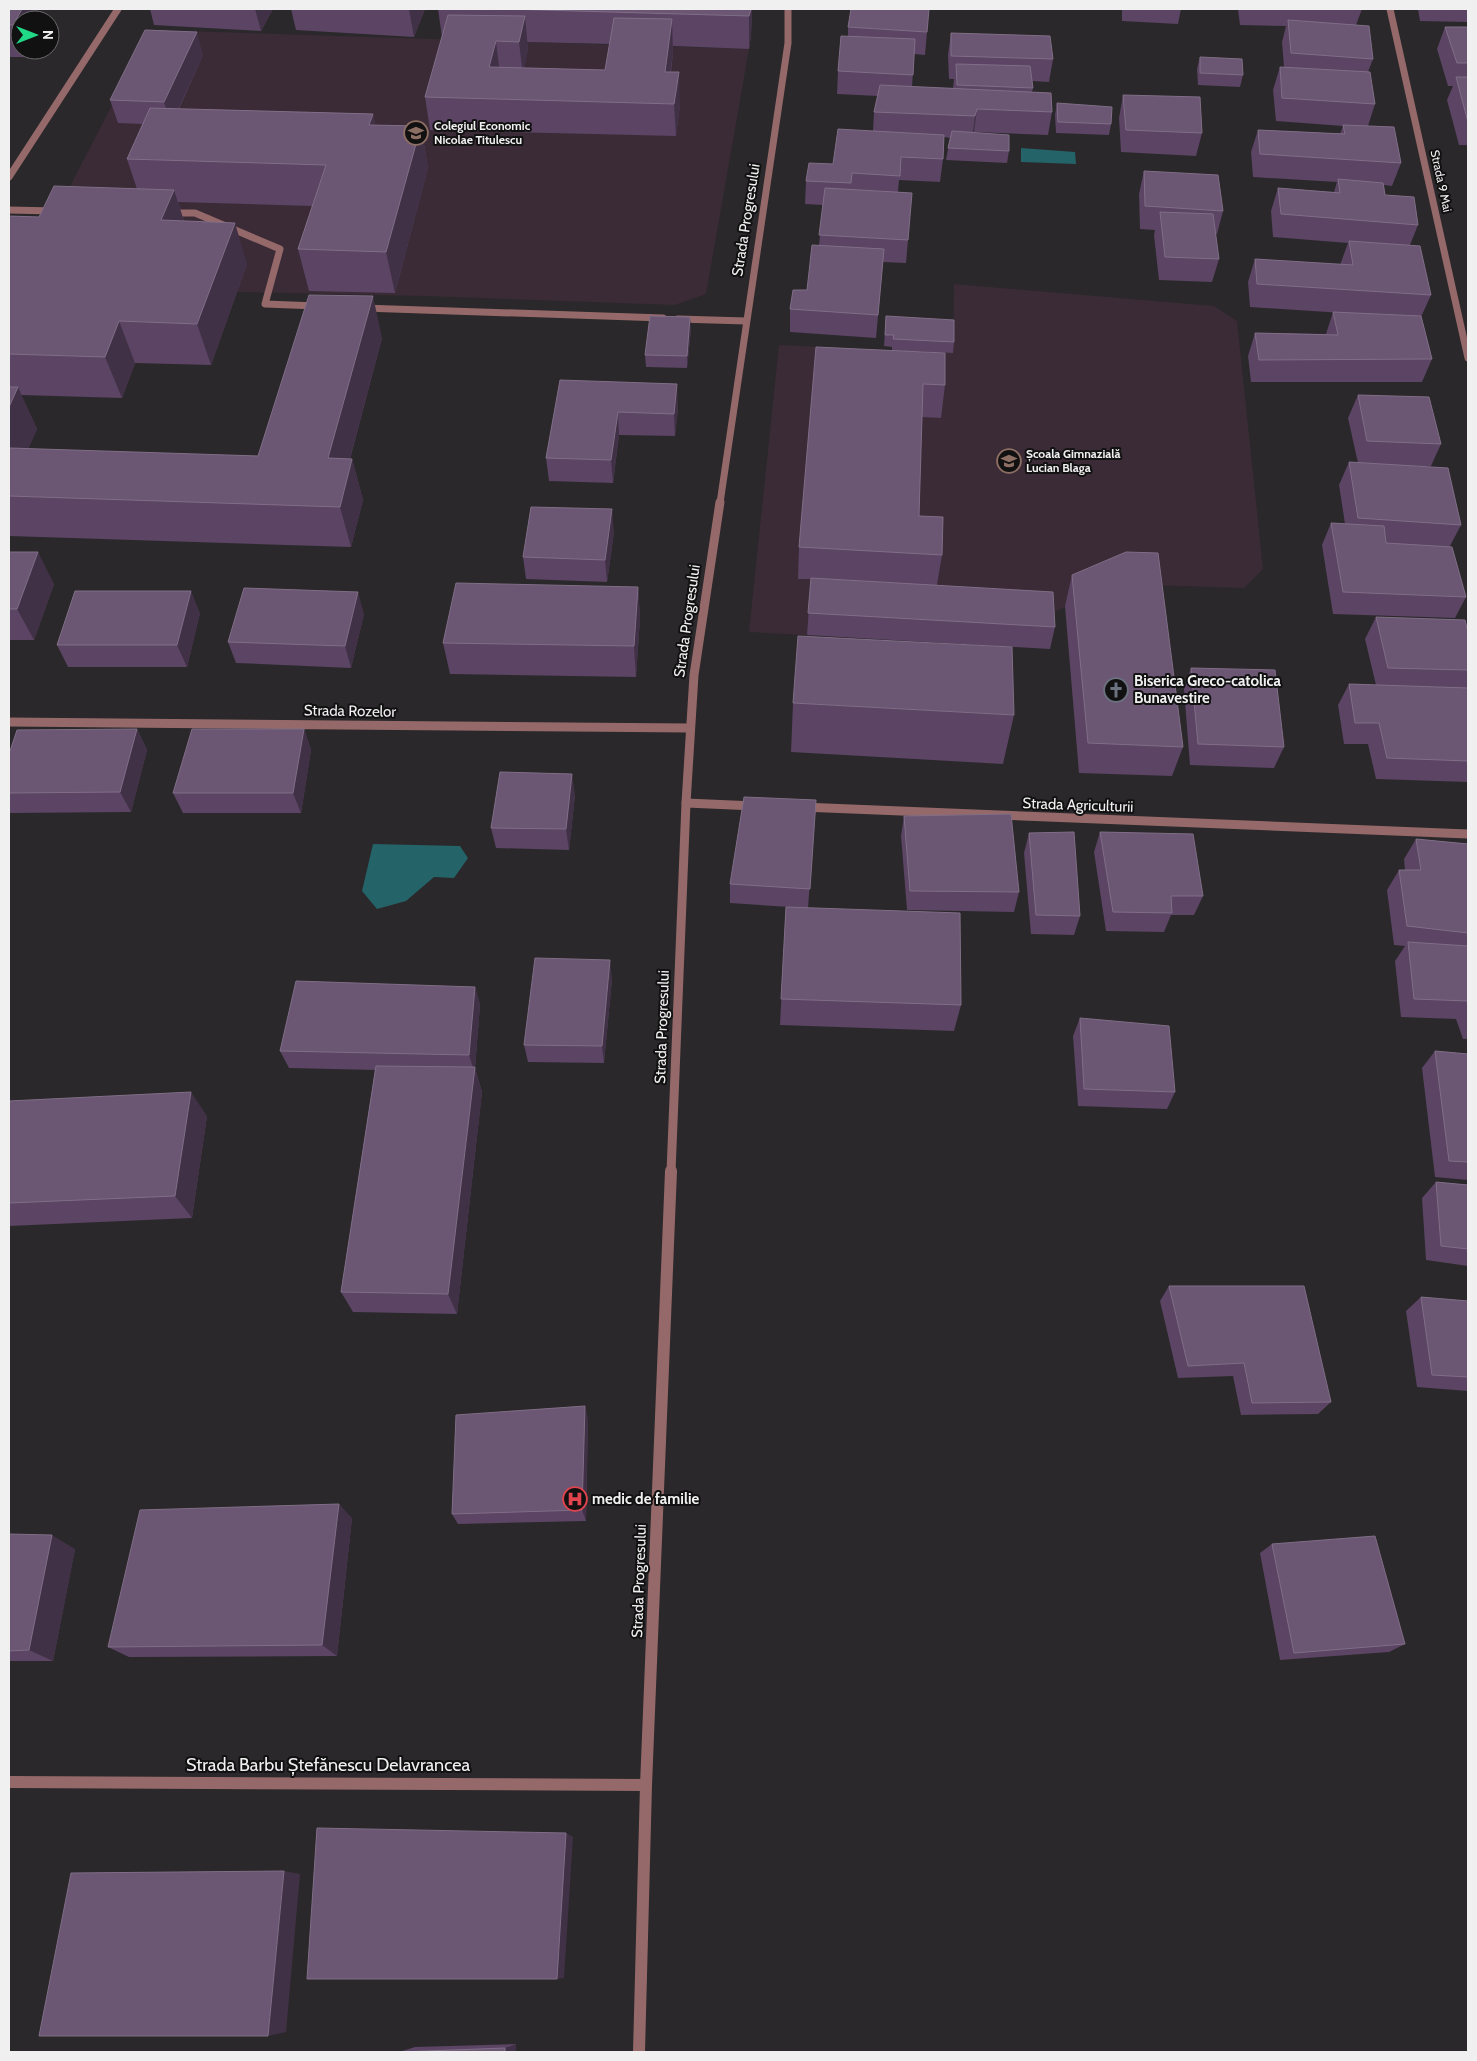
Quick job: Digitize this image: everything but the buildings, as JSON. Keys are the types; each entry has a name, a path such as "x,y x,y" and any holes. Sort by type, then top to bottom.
{"street":[{"path":"9,178 118,9"},
{"name":"Strada Progresului","path":"639,2052 646,1785 690,728 695,666 788,43 788,9"},
{"name":"Strada 9 Mai","path":"1390,9 1468,358"},
{"path":"9,210 62,211"},
{"path":"157,212 195,213 280,249 264,304 322,306"},
{"path":"351,307 746,321"},
{"name":"Strada Rozelor","path":"9,722 690,728"},
{"path":"686,803 765,806"},
{"name":"Strada Agriculturii","path":"795,807 1468,834"},
{"name":"Strada Barbu Ștefănescu Delavrancea","path":"9,1782 646,1785"}],"shaded area":[{"name":"Colegiul Economic Nicolae Titulescu","path":"151,30 749,49 706,294 675,305 425,296 9,287 54,217"},
{"name":"Școala Gimnazială Lucian Blaga","path":"954,284 1214,306 1237,321 1263,569 1244,588 1117,584 1049,614 1050,649 749,632 779,345 953,353"}],"water":[{"path":"1021,148 1075,152 1076,164 1021,162"},
{"path":"373,844 460,846 468,858 454,878 434,877 406,901 377,909 362,891"}],"place":[{"name":"Colegiul Economic Nicolae Titulescu","path":"416,133"},
{"name":"Școala Gimnazială Lucian Blaga","path":"1009,461"},
{"name":"Biserica Greco-catolica Bunavestire","path":"1116,690"},
{"name":"medic de familie","path":"575,1499"}]}
